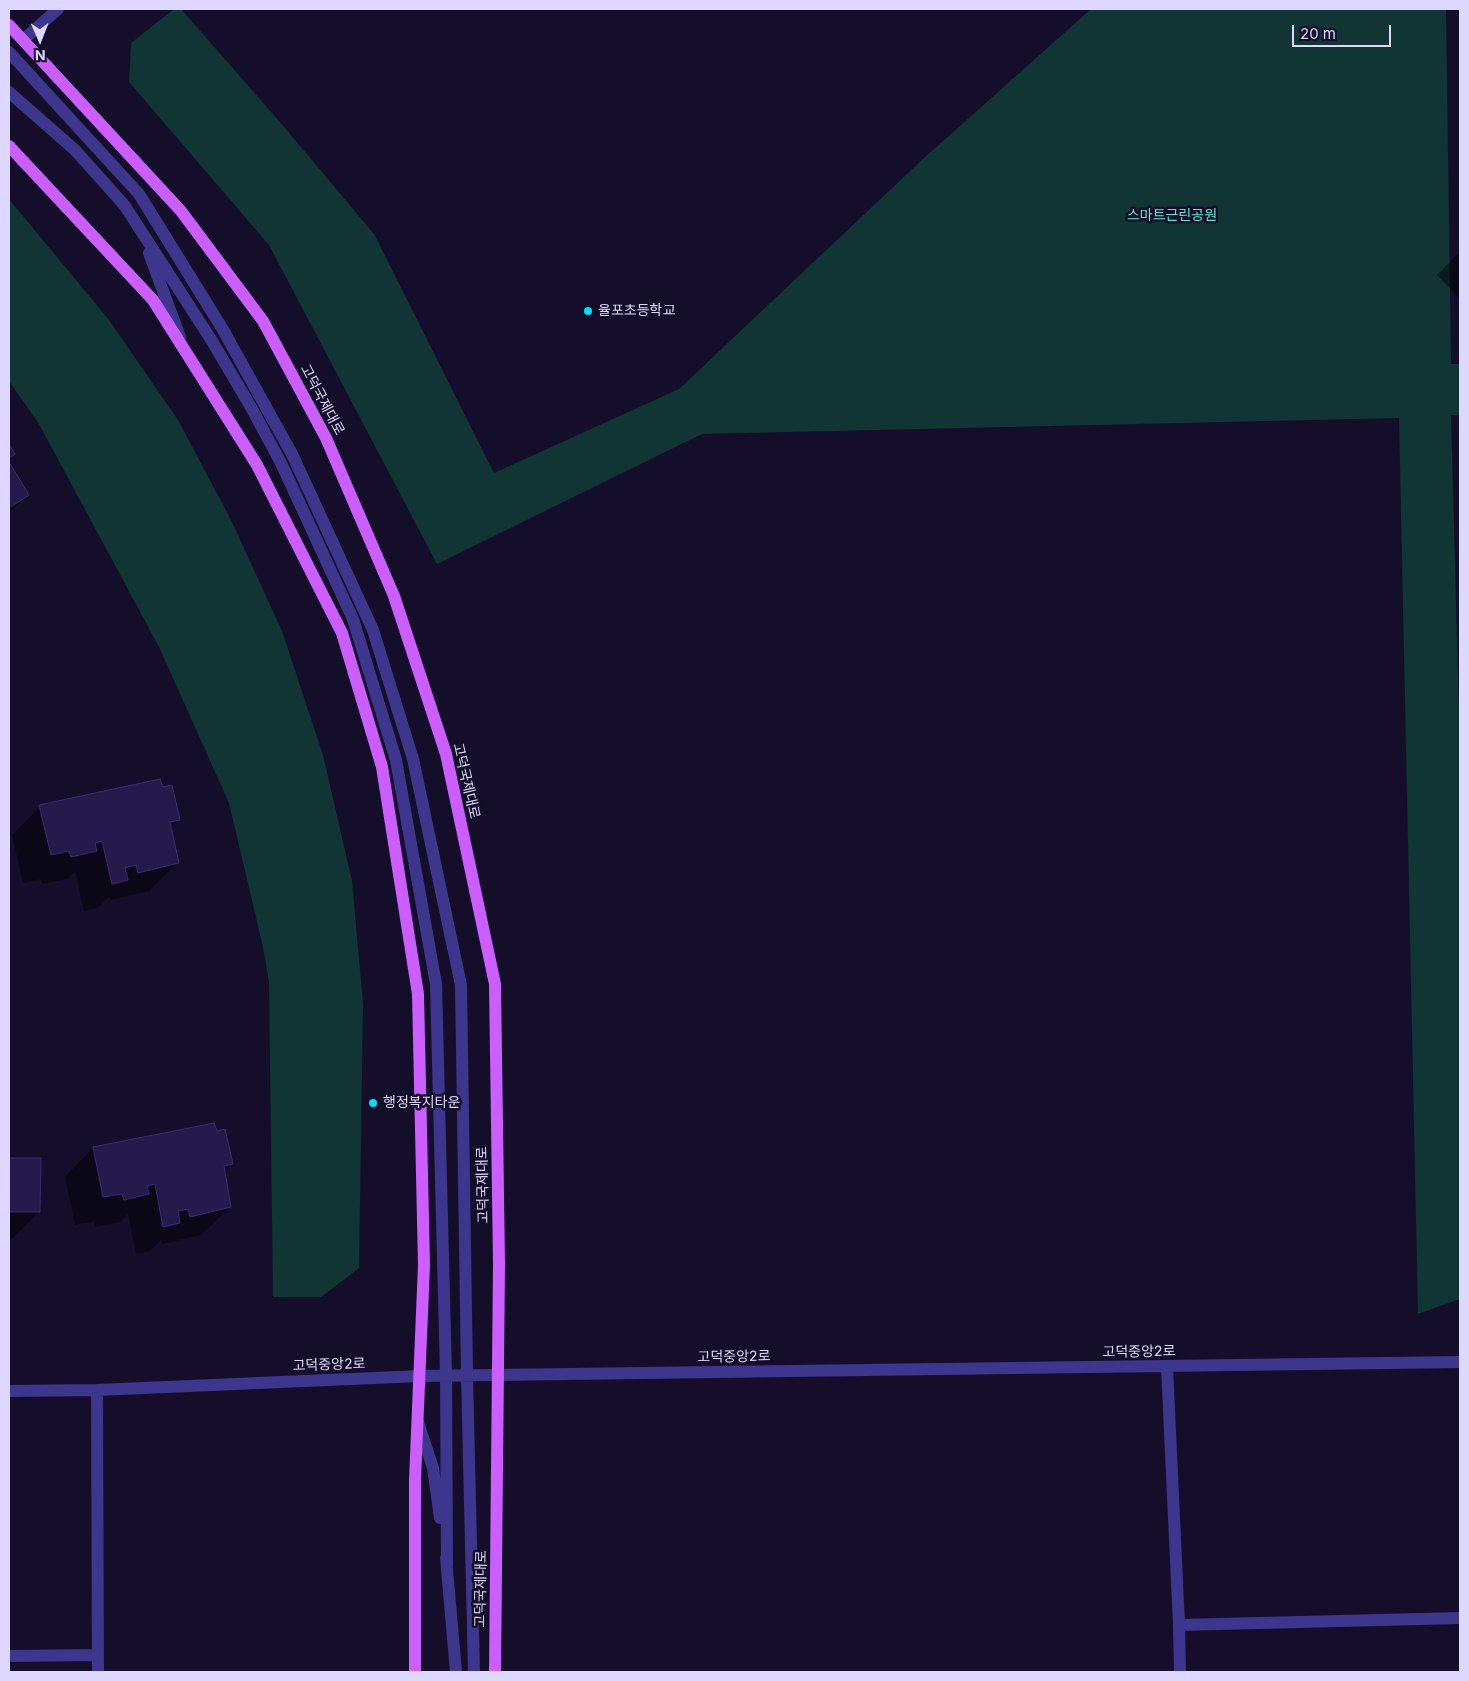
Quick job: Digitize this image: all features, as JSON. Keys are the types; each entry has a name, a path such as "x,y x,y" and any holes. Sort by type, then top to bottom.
{"main road":[{"name":"고덕국제대로","path":"9,25 181,211 263,321 326,438 394,596 446,754 495,984 499,1264 495,1672"},
{"path":"9,146 152,300 256,465 342,633 382,767 418,994 424,1265 415,1480 414,1672"}],"street":[{"path":"23,40 58,9"},
{"path":"9,52 139,194 222,328 292,454 373,630 413,758 461,985 474,1672"},
{"path":"9,92 75,150 125,206 212,341 280,463 353,619 396,760 436,984 446,1375 447,1565"},
{"path":"125,206 150,255 186,353"},
{"name":"고덕중앙2로","path":"9,1392 446,1375 1460,1362"},
{"path":"1167,1367 1180,1625 1180,1672"},
{"path":"97,1390 98,1672"},
{"path":"418,1422 433,1468 447,1565 456,1672"},
{"path":"1180,1625 1460,1618"},
{"path":"9,1656 98,1655"}],"green space":[{"name":"스마트근린공원","path":"174,9 181,9 374,234 494,473 679,389 924,158 1091,9 1446,9 1451,364 1460,364 1460,415 1451,415 1460,750 1460,1299 1418,1314 1399,418 702,434 437,564 269,245 129,82 131,43"},
{"path":"9,199 109,320 178,420 231,520 282,631 323,755 352,881 363,1004 359,1268 321,1297 273,1297 269,982 263,947 229,803 159,647 39,424 9,381"}],"building":[{"path":"9,444 15,454 9,458"},
{"path":"9,462 29,495 9,508"},
{"path":"160,779 163,787 172,785 180,820 170,822 179,863 138,873 136,865 125,868 128,880 112,884 102,841 95,843 97,851 71,857 69,851 51,855 39,805"},
{"path":"214,1123 217,1131 225,1129 233,1164 224,1166 231,1207 190,1217 188,1209 178,1211 180,1223 163,1227 155,1184 147,1186 149,1194 124,1200 122,1194 103,1197 93,1147"},
{"path":"9,1158 41,1158 40,1212 9,1212"}],"place":[{"name":"율포초등학교","path":"588,311"},
{"name":"행정복지타운","path":"373,1103"}]}
